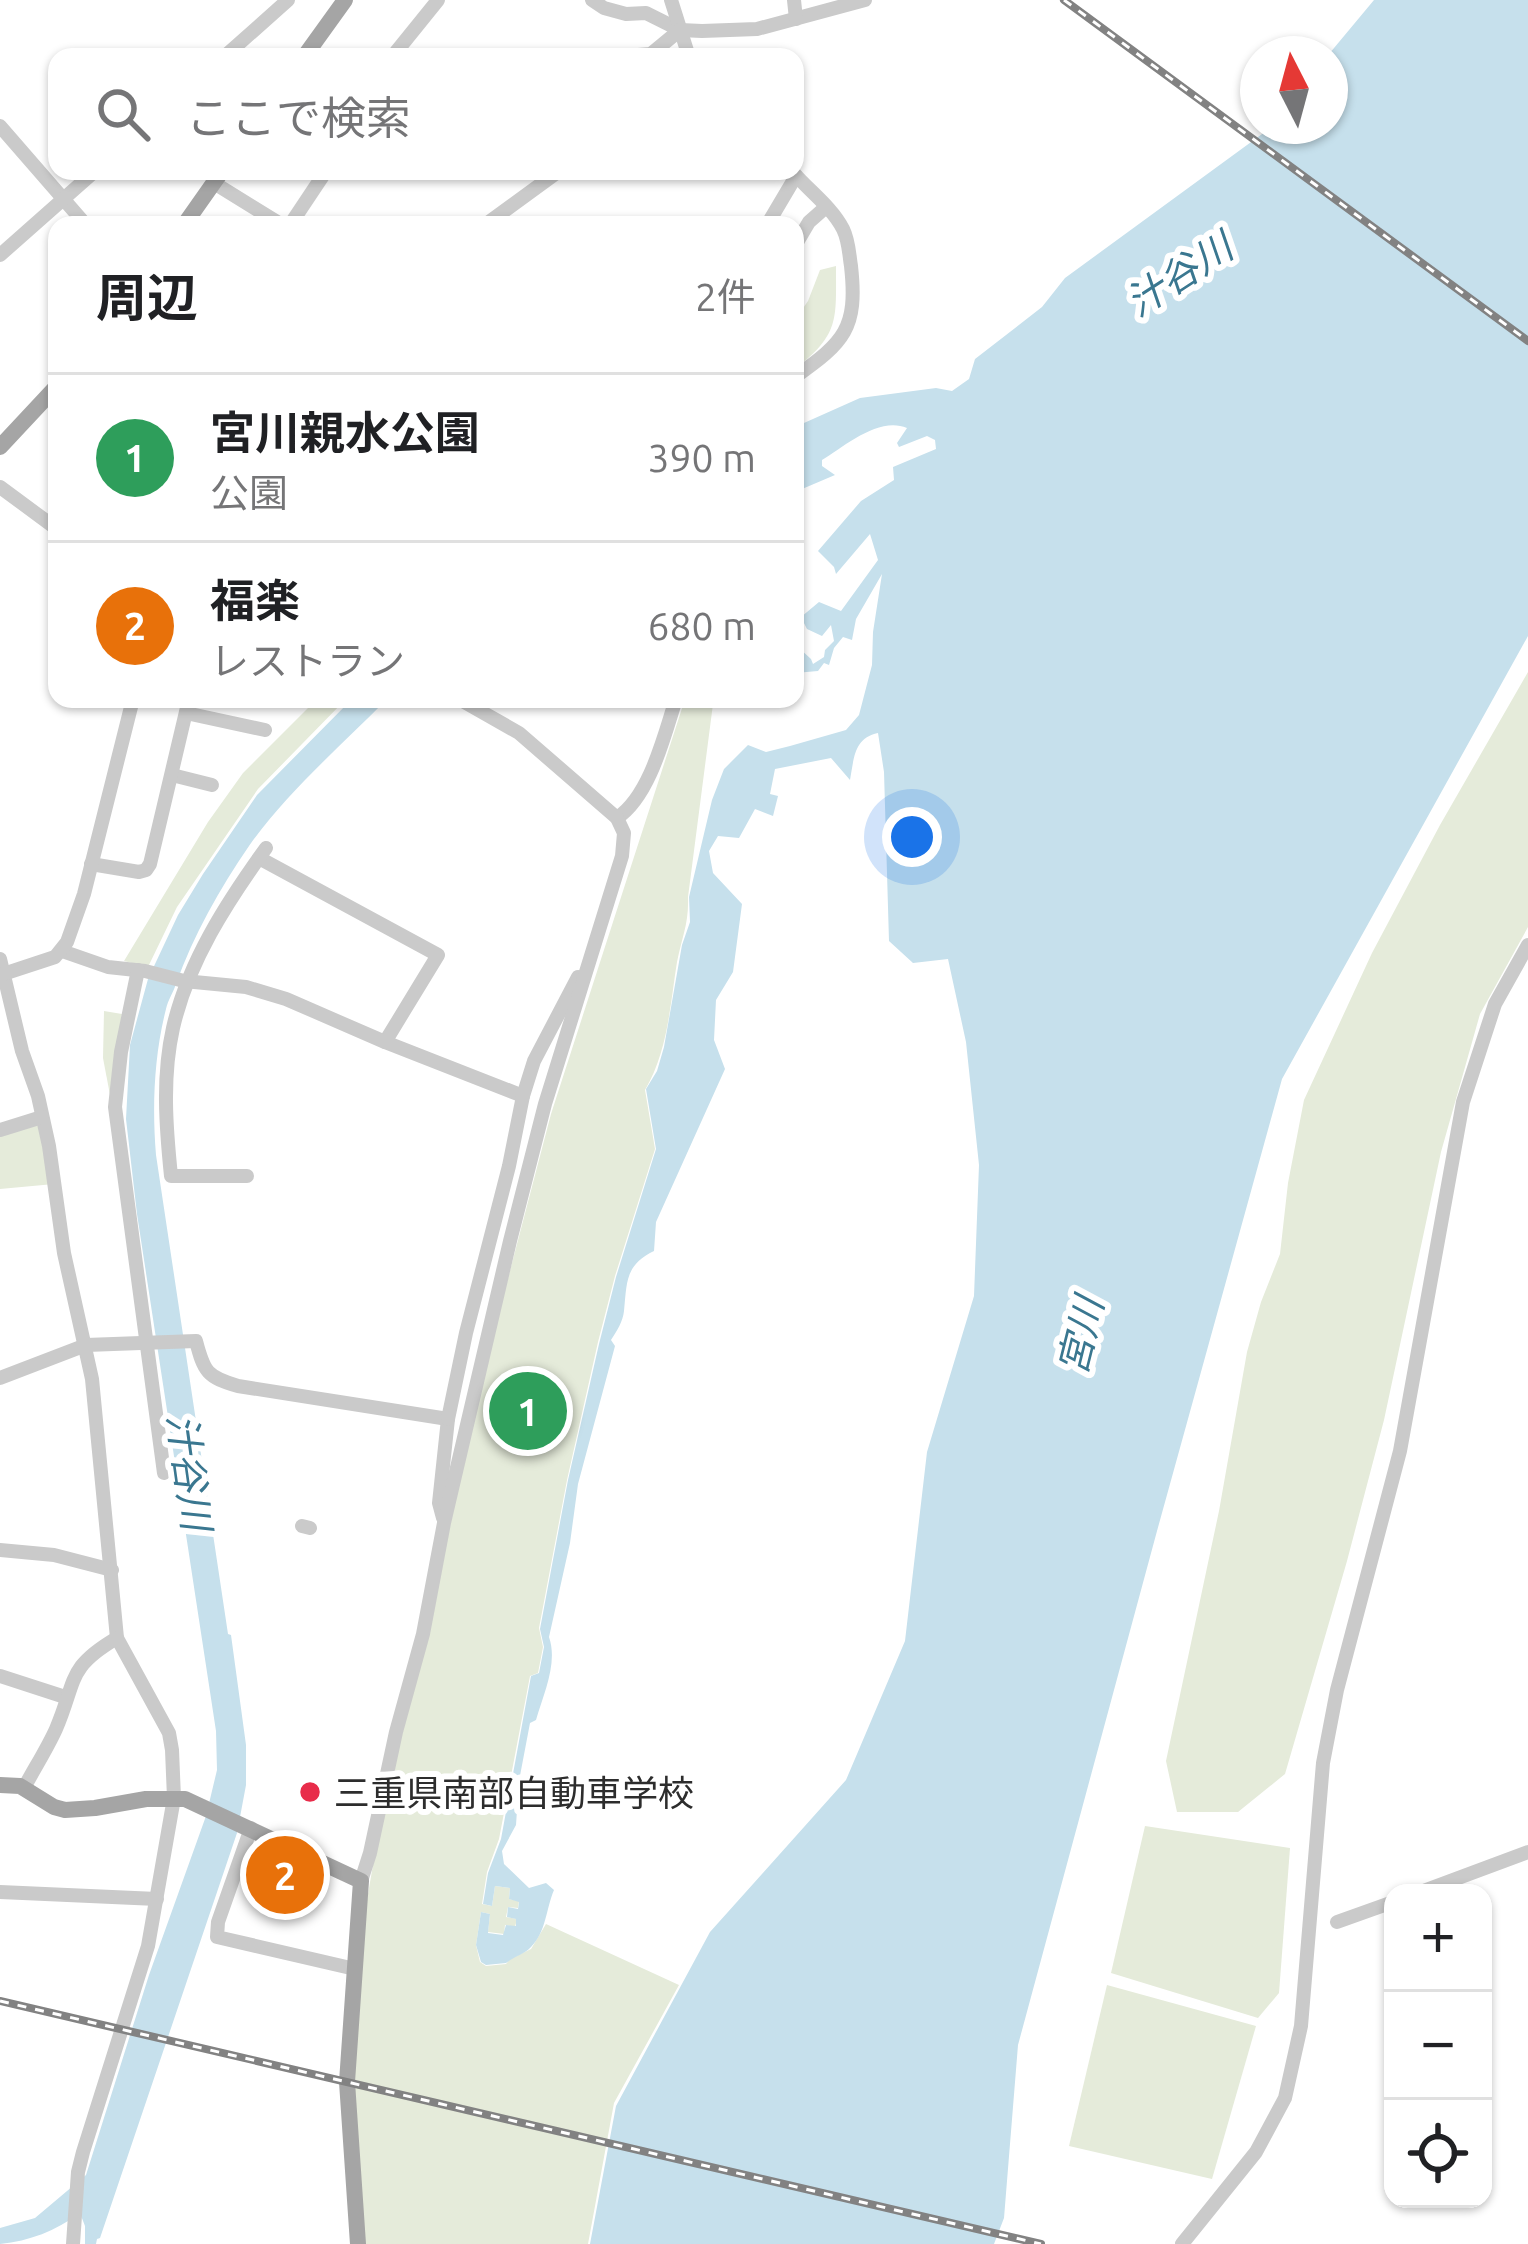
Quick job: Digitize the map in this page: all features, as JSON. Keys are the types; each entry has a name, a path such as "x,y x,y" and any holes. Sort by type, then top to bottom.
{"main road":[{"path":"310,48 338,3"},
{"path":"190,216 216,180"},
{"path":"0,447 48,396"},
{"path":"0,1785 24,1788 53,1808 65,1810 146,1798 200,1804 361,1881 347,2097 358,2244"}],"street":[{"path":"234,48 287,0"},
{"path":"399,48 438,0"},
{"path":"592,0 626,14 646,13 680,31 757,29 865,0"},
{"path":"671,0 686,48"},
{"path":"794,0 796,19"},
{"path":"660,48 680,31"},
{"path":"0,126 78,216"},
{"path":"0,255 85,180"},
{"path":"222,180 273,216"},
{"path":"293,216 319,180"},
{"path":"497,216 547,180"},
{"path":"772,216 791,180"},
{"path":"800,180 844,232 855,297 854,312 833,348 804,370"},
{"path":"804,230 826,207"},
{"path":"0,487 48,522"},
{"path":"73,2244 78,2173 158,1899 174,1798 172,1750 169,1732 117,1638 92,1379 64,1253 42,1117 1,969 41,963 62,951 77,914 131,708"},
{"path":"91,864 140,872 150,864 188,708"},
{"path":"194,708 266,730"},
{"path":"361,1881 423,1634 509,1241 622,856 623,833 617,818 519,734 474,708"},
{"path":"617,818 632,808 673,708"},
{"path":"172,775 212,784"},
{"path":"247,1176 172,1176 165,1117 169,1050 186,981 219,914 263,853 437,955 386,1042"},
{"path":"1182,2244 1256,2152 1285,2098 1301,2026 1323,1763 1336,1690 1400,1451 1462,1102 1495,1004 1528,945"},
{"path":"62,951 107,967 246,987 286,999 523,1096"},
{"path":"444,1523 439,1503 448,1419 523,1096 534,1061 559,1012 588,969"},
{"path":"142,971 121,1052 115,1107 164,1473"},
{"path":"0,1130 42,1117"},
{"path":"0,1378 86,1345 196,1341 201,1363 212,1378 448,1419"},
{"path":"0,1550 54,1555 112,1570"},
{"path":"24,1788 57,1727 76,1672 90,1654 117,1638"},
{"path":"0,1676 65,1697"},
{"path":"249,1827 217,1937 355,1969"},
{"path":"1442,1884 1528,1852"},
{"path":"0,1892 158,1899"},
{"path":"1337,1922 1384,1905"}],"green space":[{"path":"836,266 832,325 804,361 804,307 820,270"},
{"path":"1528,672 1528,927 1480,1014 1441,1152 1384,1420 1285,1774 1238,1812 1177,1812 1166,1761 1247,1352 1280,1254 1304,1100 1372,953"},
{"path":"308,708 337,708 258,789 177,907 148,967 124,961 208,822 243,773"},
{"path":"682,708 712,708 686,922 663,1044 645,1090 655,1149 598,1342 539,1628 543,1647 538,1673 530,1676 499,1839 487,1872 482,1904 492,1906 495,1886 510,1888 509,1899 519,1901 518,1908 508,1907 506,1917 517,1919 515,1927 505,1925 504,1934 488,1932 490,1914 481,1912 476,1945 480,1962 486,1966 506,1964 531,1949 546,1924 679,1985 614,2103 588,2244 361,2244 347,2082 355,1969 396,1732 444,1523 551,1114"},
{"path":"104,1011 122,1014 110,1095 103,1058"},
{"path":"42,1117 54,1184 0,1189 0,1130"},
{"path":"1145,1826 1290,1848 1279,1993 1258,2018 1111,1973"},
{"path":"1107,1985 1256,2026 1212,2179 1069,2146"}],"water":[{"path":"1374,0 1528,0 1528,636 1282,1079 1018,2045 1004,2218 994,2244 590,2244 616,2106 710,1932 846,1780 905,1641 927,1452 974,1296 979,1165 966,1042 948,959 913,963 889,941 884,772 878,733 860,744 850,780 831,758 775,769 770,794 778,796 773,816 755,809 739,838 718,836 709,851 713,873 742,904 733,972 716,1000 714,1040 725,1069 656,1222 654,1251 629,1275 623,1315 611,1340 615,1346 578,1484 549,1637 549,1678 536,1720 530,1723 516,1825 502,1851 504,1864 529,1888 546,1883 554,1890 543,1927 526,1952 506,1963 481,1962 476,1945 481,1912 490,1914 488,1933 503,1935 506,1925 516,1926 516,1919 507,1917 508,1907 518,1909 519,1902 509,1899 510,1888 495,1886 492,1906 483,1904 488,1873 501,1839 531,1676 539,1673 544,1647 540,1629 599,1344 656,1149 646,1089 664,1047 690,922 689,897 712,800 724,769 748,745 766,752 790,746 846,730 859,715 872,665 882,574 856,619 852,640 843,637 829,665 804,672 804,653 813,664 834,641 831,625 822,636 807,629 804,614 819,602 841,611 878,560 870,534 836,574 818,551 861,501 894,480 893,467 936,449 935,440 927,436 899,447 907,428 874,429 822,460 822,466 835,475 804,488 804,423 860,398 936,388 952,391 969,379 975,359 1042,307 1065,278 1248,144 1348,144 1348,36 1344,36"},
{"name":"汁谷川","path":"343,708 378,708 280,807 228,879 199,930 168,1003 157,1063 156,1155 231,1635 246,1745 246,1785 237,1833 100,2238 96,2244 85,2244 80,2213 42,2234 0,2244 0,2228 35,2218 86,2175 149,1975 206,1816 217,1770 216,1731 126,1119 130,1045 148,979 178,915 257,795"}],"railway":[{"path":"1064,0 1528,341"},
{"path":"0,2001 1041,2244"}],"place":[{"name":"宮川親水公園","path":"528,1411"},
{"name":"三重県南部自動車学校","path":"310,1792"},
{"name":"福楽","path":"285,1875"}],"water label":[{"name":"宮川","path":"1080,1336"}]}
